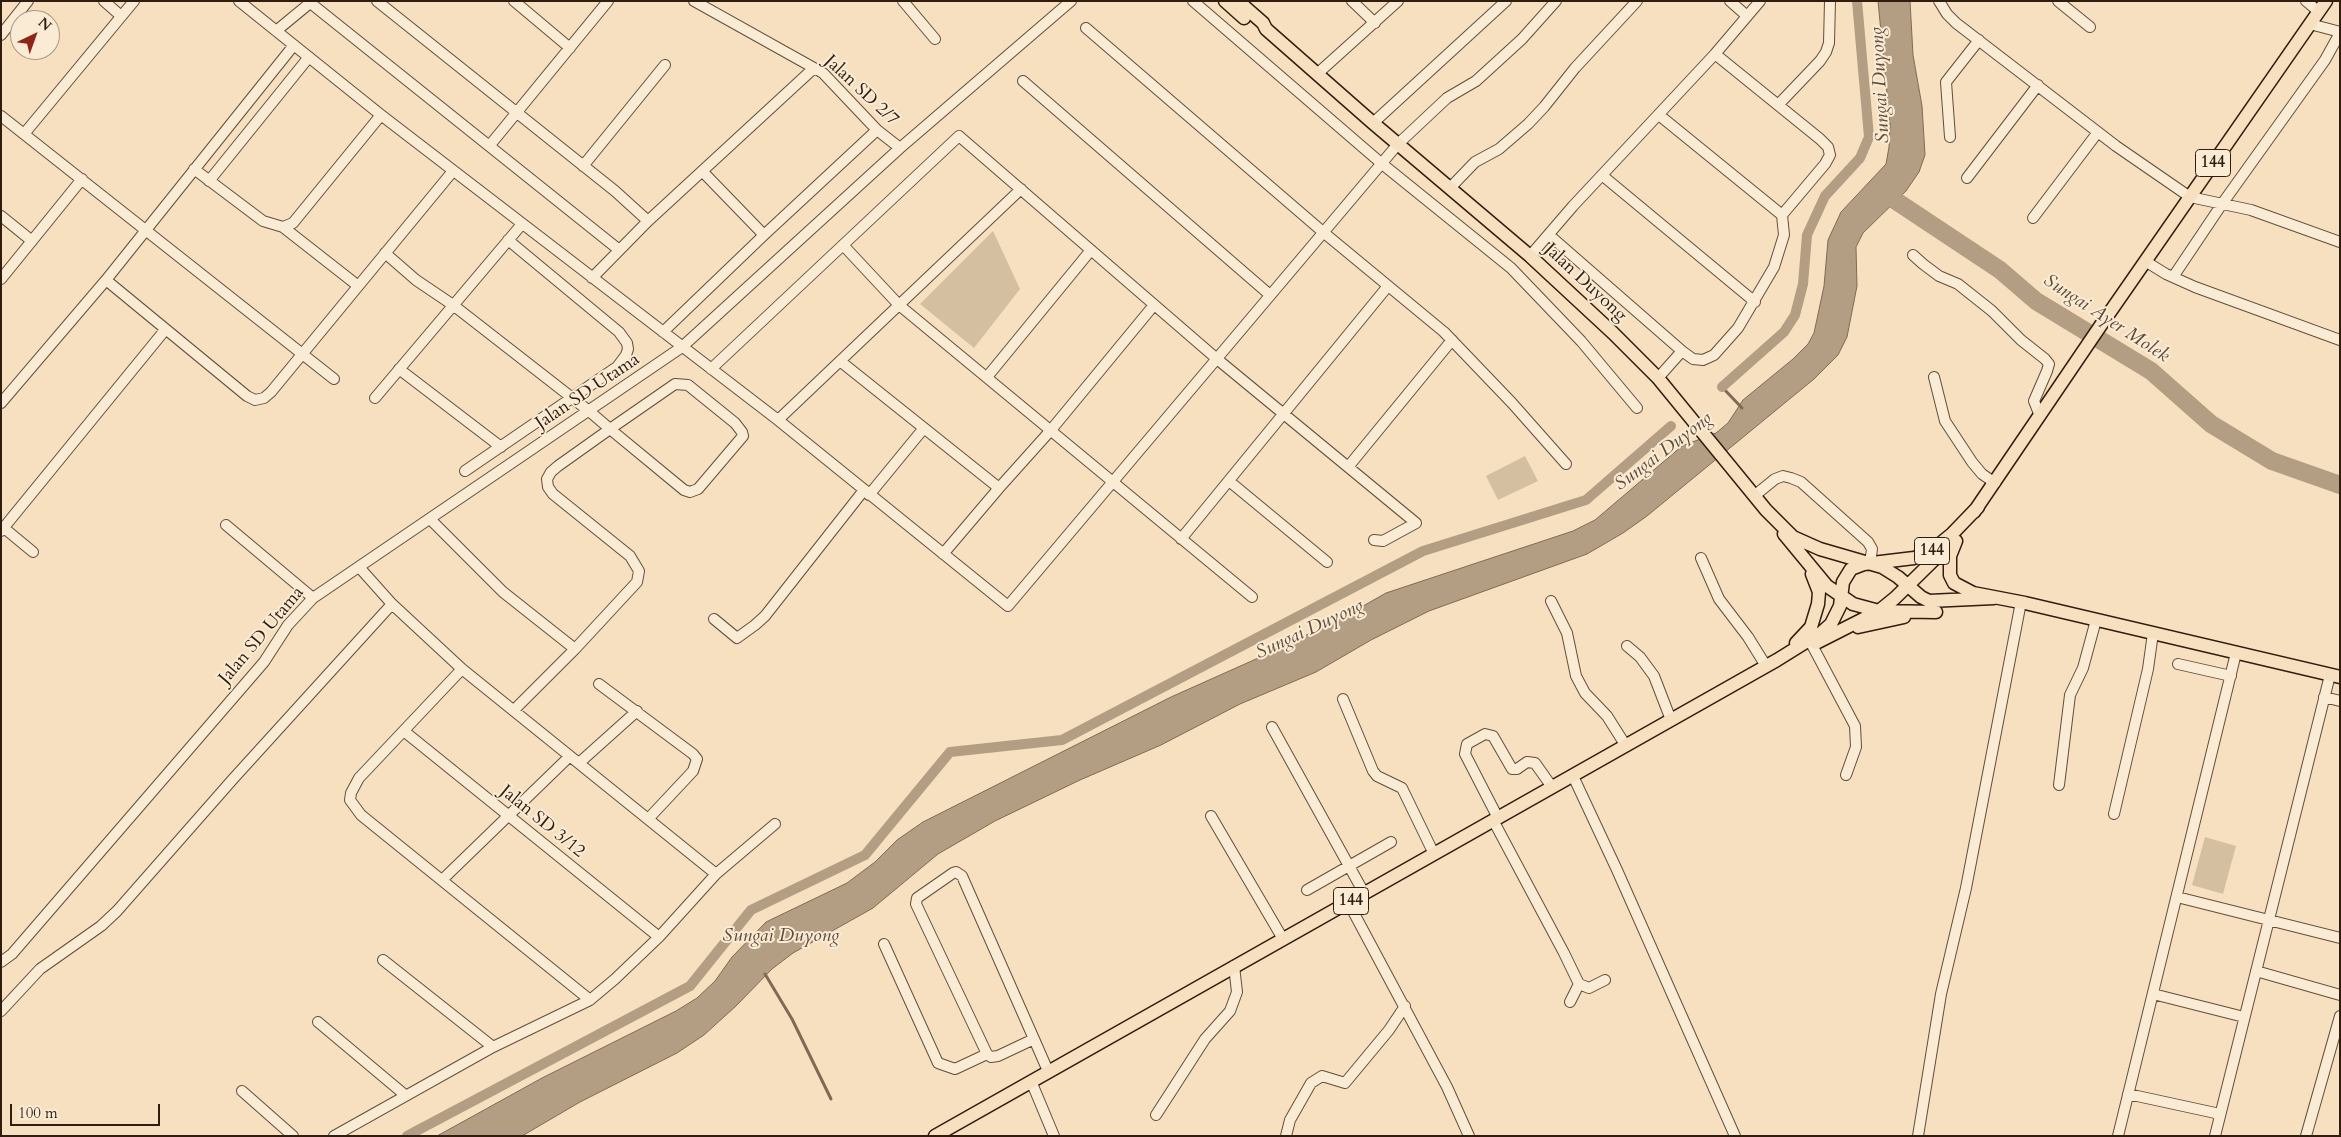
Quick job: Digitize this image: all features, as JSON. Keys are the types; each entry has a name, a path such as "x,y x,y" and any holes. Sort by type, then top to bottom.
{"main road":[{"name":"Jalan Duyong","path":"1225,1 1256,28 1266,29"},
{"name":"Jalan Duyong","path":"1238,1 1263,23 1266,29 1373,123 1530,256 1613,332 1658,378 1754,496 1793,537 1805,544 1870,563"},
{"name":"144","path":"1772,663 1879,611 1908,586 1963,528 2087,345 2322,6"},
{"name":"144","path":"936,1136 1030,1081 1772,663 1822,632 1836,614 1843,582 1851,569 1870,563 1914,558 1930,552 1952,534 1978,507"},
{"path":"1766,510 1809,567 1841,598"},
{"path":"1963,528 1950,556 1950,575 1954,583 1962,589 1994,598"},
{"name":"144","path":"1870,563 1892,572 1921,598 1929,601 1994,598 2017,602"},
{"path":"1772,663 1799,640 1810,627 1815,617 1819,592 1809,567"},
{"name":"144","path":"1841,598 1879,611 1936,612"},
{"path":"1834,634 1866,625 1936,612 2017,602 2335,676"}],"street":[{"path":"104,1 121,16"},
{"path":"24,134 134,1"},
{"path":"239,1 453,171 778,420 1008,606 1398,144 1447,98 1476,81 1522,39 1556,1"},
{"path":"377,1 615,191 648,221"},
{"path":"514,1 570,48"},
{"path":"490,145 608,1"},
{"name":"Jalan SD 2/7","path":"694,1 831,79 877,130 900,148"},
{"path":"903,1 935,38"},
{"name":"Jalan SD Utama","path":"1,962 12,954 264,662 288,625 313,598 682,347 900,148 1071,1"},
{"path":"1193,1 1382,162 1511,268 1581,341 1637,408"},
{"path":"1352,1 1375,22"},
{"path":"1317,74 1398,1"},
{"path":"1373,123 1506,1"},
{"path":"1450,188 1475,162 1499,149 1528,124 1575,68 1637,1"},
{"path":"1730,1 1747,16"},
{"path":"1530,256 1660,115 1760,1"},
{"path":"1778,105 1820,62 1826,52 1829,43 1830,1"},
{"path":"1939,1 1947,14 1980,40 2098,132 2190,197 2274,217 2340,242"},
{"path":"2058,1 2090,27"},
{"path":"2306,1 2322,6"},
{"path":"276,31 314,3 618,249"},
{"path":"1,17 10,24 1,35"},
{"path":"2173,277 2222,204 2325,60 2340,33 2310,24"},
{"path":"1086,28 1452,340 1512,402 1566,464"},
{"path":"1950,137 1946,82 1980,40"},
{"path":"1,403 147,230 294,45"},
{"path":"1715,54 1828,147 1830,155 1782,215"},
{"path":"209,181 309,57"},
{"path":"583,166 665,65"},
{"path":"592,278 618,249 814,68"},
{"path":"1023,82 1270,296"},
{"path":"1967,178 2038,85"},
{"path":"283,227 293,223 381,115"},
{"path":"1549,235 1693,359 1703,360 1714,355 1738,328 1774,267 1784,234 1782,215 1660,115"},
{"path":"1,116 334,379"},
{"path":"663,332 764,234 877,130"},
{"path":"2033,218 2098,132"},
{"path":"711,369 959,136 1217,359 1416,523 1383,541 1374,540"},
{"path":"194,169 263,221 283,227 358,285"},
{"path":"106,280 247,396 255,400 264,398 271,392 301,353 453,171"},
{"path":"702,171 764,234"},
{"path":"1603,176 1754,302"},
{"path":"1,279 82,179"},
{"path":"778,420 1020,189"},
{"path":"1,216 32,241"},
{"path":"375,398 522,224"},
{"path":"465,471 616,367 626,355 627,343 618,332 508,240"},
{"path":"843,245 899,305 1252,597"},
{"path":"987,377 1090,250"},
{"path":"385,254 416,280 453,305 590,411 610,429 684,490 690,492 698,489 743,436 742,432 735,423 702,396 682,383 675,384 610,429 558,466 547,479 548,487 553,494 630,556 638,571 637,582 631,591 514,710"},
{"path":"1913,255 1939,276 1958,284 2021,340 2046,359 2049,364 2048,371 2034,401 2040,416"},
{"path":"2145,261 2173,277 2340,340"},
{"path":"1181,538 1285,415 1388,286"},
{"path":"944,554 1051,430 1154,305"},
{"path":"33,552 2,529 165,330"},
{"path":"1348,467 1452,340"},
{"path":"1658,378 1682,350"},
{"path":"840,361 999,488"},
{"path":"400,369 501,447"},
{"path":"1934,377 1945,421 1972,462 1982,474 1995,483"},
{"path":"714,619 736,638 765,616 866,492 924,428"},
{"path":"1754,496 1775,479 1783,476 1801,482 1868,542 1872,549 1870,563"},
{"path":"1229,481 1327,562"},
{"path":"430,519 504,592 575,649"},
{"path":"226,525 313,598"},
{"path":"1701,558 1718,599 1748,637 1772,663"},
{"path":"359,567 392,604 462,669 716,874"},
{"path":"1551,600 1567,633 1576,676 1585,693 1607,716 1626,746"},
{"path":"1918,1136 1941,994 1966,888 2017,602"},
{"path":"1,1011 40,970 101,926 117,911 232,779 392,604"},
{"path":"2059,785 2070,695 2083,668 2096,620"},
{"path":"2114,814 2143,689 2153,633"},
{"path":"1812,645 1855,726 1856,747 1846,775"},
{"path":"1627,646 1640,657 1654,676 1671,720"},
{"path":"2118,1136 2236,653"},
{"path":"2178,664 2231,676"},
{"path":"462,669 405,732 359,778 351,793 350,800 361,815 590,1000"},
{"path":"2215,1136 2324,698 2335,676"},
{"path":"600,684 693,754 697,759 693,771 649,818"},
{"path":"2324,698 2340,701"},
{"path":"1343,699 1373,771 1377,776 1402,788 1434,854"},
{"path":"579,763 636,711"},
{"path":"1272,727 1364,893"},
{"name":"Jalan SD 3/12","path":"405,732 659,938"},
{"path":"1552,787 1535,763 1528,762 1517,769 1512,769 1493,736 1485,734 1467,744 1465,754 1495,819 1579,984 1589,988 1605,980"},
{"path":"442,880 570,756"},
{"path":"1572,776 1617,870 1735,1136"},
{"path":"1211,816 1283,939"},
{"path":"334,1136 405,1094 493,1047 590,1000 659,938 716,874 775,824"},
{"path":"1307,890 1391,842"},
{"path":"1034,1039 998,1056 991,1057 988,1054 916,904 918,898 956,872 962,876 1034,1039 1048,1071"},
{"path":"2177,897 2340,938"},
{"path":"1348,902 1447,1087 1468,1136"},
{"path":"884,944 938,1063 955,1070 988,1054"},
{"path":"383,960 493,1047"},
{"path":"1156,1115 1205,1039 1230,1012 1237,992 1234,966"},
{"path":"2256,971 2340,995"},
{"path":"1570,1002 1579,984"},
{"path":"2153,994 2244,1017"},
{"path":"1286,1136 1290,1120 1311,1083 1322,1076 1345,1083 1405,1006"},
{"path":"2306,1136 2340,1016"},
{"path":"318,1022 405,1094"},
{"path":"1030,1081 1054,1136"},
{"path":"242,1091 293,1136"},
{"path":"2128,1094 2220,1114"}],"shaded area":[{"path":"993,231 1020,289 974,348 920,304"},
{"path":"1525,456 1538,481 1498,500 1486,476"},
{"path":"2205,837 2236,846 2223,894 2192,885"}],"water":[{"name":"Sungai Duyong","path":"1878,1 1910,1 1913,55 1922,106 1925,155 1919,172 1906,191 1863,233 1856,247 1857,286 1847,337 1838,355 1814,379 1647,516 1623,533 1587,554 1429,611 1371,640 1316,672 1240,704 1161,745 1080,780 995,821 938,854 873,908 793,953 772,969 704,1035 677,1053 580,1102 522,1136 437,1136 542,1078 676,1011 697,998 715,981 732,957 766,922 847,883 875,862 897,840 923,822 1171,697 1274,651 1349,614 1386,593 1573,531 1595,520 1682,446 1716,433 1728,423 1743,400 1793,359 1808,344 1814,333 1824,286 1828,240 1841,212 1886,164 1890,125"}],"waterway":[{"path":"1722,387 1784,332 1795,315 1803,284 1807,235 1825,196 1860,158 1869,137 1857,1"},
{"name":"Sungai Ayer Molek","path":"1881,191 2000,270 2036,301 2151,371 2211,424 2272,461 2340,485"},
{"path":"1722,387 1742,408"},
{"path":"407,1136 690,986 751,910 865,855 950,752 1062,740 1423,551 1586,500 1671,426"},
{"path":"765,974 792,1019 831,1099"}]}
